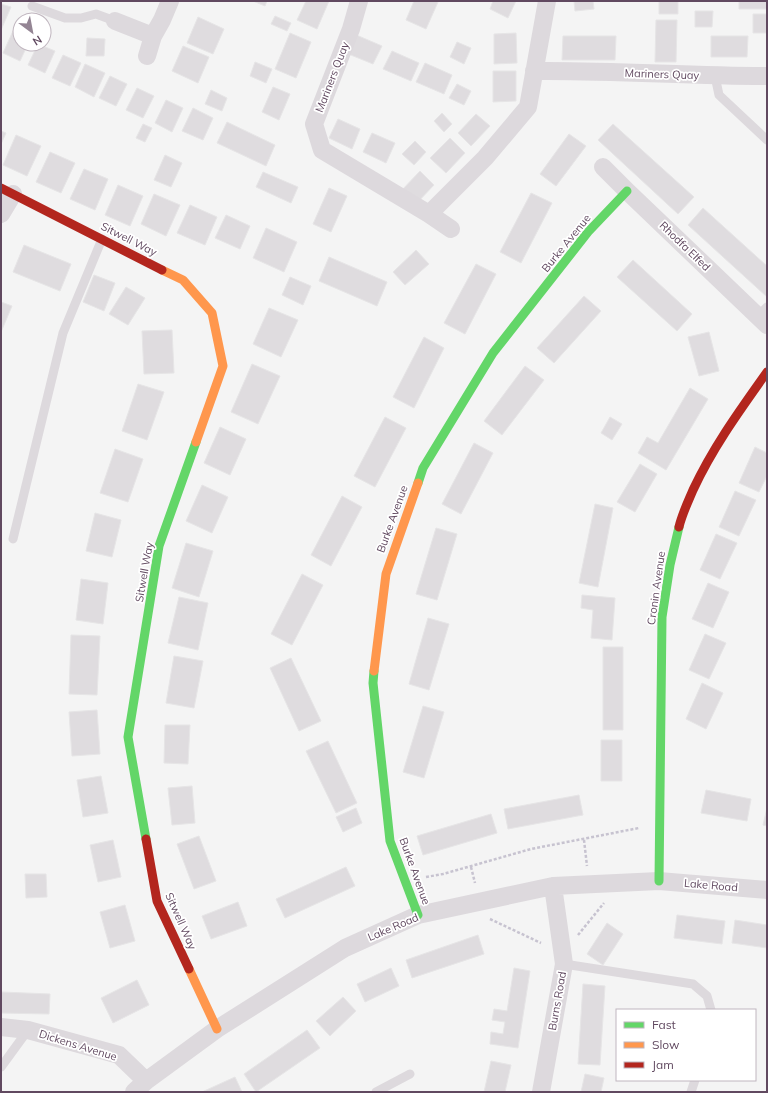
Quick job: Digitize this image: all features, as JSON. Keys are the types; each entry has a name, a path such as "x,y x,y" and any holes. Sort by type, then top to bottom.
{"street":[{"path":"147,56 154,36 170,1"},
{"name":"Mariners Quay","path":"359,1 351,29 314,124 322,150 429,214 451,229"},
{"path":"429,214 485,158 528,107 547,1"},
{"path":"115,21 154,36"},
{"name":"Mariners Quay","path":"534,71 591,71 715,76 767,76"},
{"name":"Rhodfa Elfed","path":"603,167 627,191 764,316"},
{"path":"1,214 7,191"},
{"name":"Sitwell Way","path":"7,191 183,280 212,313 223,366 159,546 128,737 157,901 217,1029"},
{"name":"Burke Avenue","path":"418,915 390,841 373,684 386,574 423,468 493,354 588,232 627,191"},
{"name":"Cronin Avenue","path":"659,881 662,617 670,565 681,516 705,465 735,416 767,372"},
{"name":"Lake Road","path":"140,1086 217,1029 345,948 418,915 553,886 659,881 767,890"},
{"name":"Burns Road","path":"541,1092 564,964 553,886"},
{"name":"Dickens Avenue","path":"1,1027 28,1030 119,1055 140,1086"}],"lane":[{"path":"32,6 65,18 81,18 96,14 115,21"},
{"path":"715,76 719,95 767,140"},
{"path":"13,539 63,333 102,239"},
{"path":"564,964 693,984 707,996 711,1009"},
{"path":"1,1067 28,1030"},
{"path":"376,1092 410,1074"},
{"path":"691,1092 695,1081"}],"path":[{"path":"407,884 420,878 443,874 532,849 584,840 659,824"},
{"path":"584,840 589,884"}],"building":[{"path":"253,1 267,1 265,6"},
{"path":"306,1 329,1 317,29 297,20"},
{"path":"414,1 438,2 426,29 406,20"},
{"path":"493,1 516,1 508,18 490,9"},
{"path":"574,1 593,1 594,9 575,11"},
{"path":"659,1 678,1 678,14 659,14"},
{"path":"739,1 767,1 767,9 739,9"},
{"path":"1,4 11,7 1,30"},
{"path":"695,11 713,11 712,27 695,27"},
{"path":"753,14 767,14 767,33 753,33"},
{"path":"275,16 291,23 287,31 271,24"},
{"path":"198,17 224,29 213,54 187,43"},
{"path":"656,20 677,20 676,62 655,62"},
{"path":"12,33 12,52 24,52 20,61 3,53"},
{"path":"290,33 311,42 296,78 275,69"},
{"path":"516,33 517,63 494,64 494,34"},
{"path":"354,34 382,46 373,64 346,53"},
{"path":"563,36 616,36 615,60 562,60"},
{"path":"711,36 748,36 747,57 711,57"},
{"path":"87,38 105,39 104,56 86,56"},
{"path":"457,42 471,48 464,64 450,57"},
{"path":"183,46 209,57 198,83 172,71"},
{"path":"52,50 55,51 45,73 28,65 34,52 52,52"},
{"path":"392,51 419,63 411,81 383,69"},
{"path":"63,55 81,63 70,86 52,78"},
{"path":"255,62 272,69 266,83 250,76"},
{"path":"425,63 452,75 444,94 416,82"},
{"path":"85,64 105,73 94,97 75,87"},
{"path":"493,71 516,71 516,101 493,102"},
{"path":"110,76 127,84 116,106 99,98"},
{"path":"457,84 471,91 464,105 449,98"},
{"path":"273,87 290,94 279,120 262,112"},
{"path":"137,88 154,96 143,118 126,110"},
{"path":"211,90 227,98 222,111 205,104"},
{"path":"166,100 183,108 172,132 155,123"},
{"path":"193,108 213,118 203,140 182,131"},
{"path":"442,113 452,124 444,132 434,121"},
{"path":"476,114 490,126 471,146 458,133"},
{"path":"338,119 360,129 352,149 329,138"},
{"path":"227,122 275,145 266,166 217,143"},
{"path":"143,124 152,128 145,142 136,138"},
{"path":"613,124 694,197 678,214 598,140"},
{"path":"1,131 6,133 1,144"},
{"path":"372,133 395,143 386,163 363,152"},
{"path":"569,134 586,146 556,186 540,174"},
{"path":"16,135 41,146 27,176 3,165"},
{"path":"450,138 465,153 446,173 430,158"},
{"path":"415,141 426,152 414,165 402,154"},
{"path":"50,152 75,163 61,193 36,182"},
{"path":"165,155 182,163 171,187 154,180"},
{"path":"84,169 108,179 95,210 70,199"},
{"path":"420,171 434,185 415,205 401,191"},
{"path":"263,172 298,187 291,203 256,187"},
{"path":"118,185 143,196 130,226 105,215"},
{"path":"329,188 347,196 331,232 313,224"},
{"path":"531,193 552,203 521,263 500,252"},
{"path":"154,194 180,205 166,236 141,224"},
{"path":"190,205 217,217 205,245 177,233"},
{"path":"703,208 767,266 767,297 688,225"},
{"path":"226,215 250,226 240,249 215,238"},
{"path":"266,228 297,242 284,272 253,258"},
{"path":"24,245 71,264 60,291 13,272"},
{"path":"416,250 429,264 405,285 393,272"},
{"path":"329,257 387,282 377,306 319,281"},
{"path":"633,260 692,314 677,331 617,277"},
{"path":"476,264 496,274 465,334 444,323"},
{"path":"94,275 115,283 104,311 83,302"},
{"path":"290,277 311,286 303,305 282,295"},
{"path":"126,287 145,298 128,325 109,314"},
{"path":"584,296 601,311 554,363 537,348"},
{"path":"1,302 12,306 1,332"},
{"path":"269,308 298,320 281,357 253,344"},
{"path":"172,330 174,373 144,374 142,331"},
{"path":"709,332 719,371 699,376 688,337"},
{"path":"424,337 444,348 414,408 393,397"},
{"path":"252,364 280,376 258,424 231,412"},
{"path":"525,366 544,380 502,435 484,421"},
{"path":"138,384 164,392 147,440 122,431"},
{"path":"690,388 708,399 666,470 638,453 647,437 658,443"},
{"path":"385,417 406,428 375,487 354,476"},
{"path":"610,417 622,424 612,440 601,433"},
{"path":"220,427 246,439 230,475 204,463"},
{"path":"474,443 493,453 461,514 442,504"},
{"path":"755,447 767,453 767,476 759,492 739,483"},
{"path":"115,449 143,459 128,502 100,493"},
{"path":"640,464 657,474 635,512 617,502"},
{"path":"202,485 228,497 212,533 186,521"},
{"path":"735,491 756,500 739,536 719,527"},
{"path":"342,496 362,507 331,566 311,555"},
{"path":"595,504 613,508 598,587 579,583"},
{"path":"95,513 121,520 112,557 86,551"},
{"path":"436,528 457,534 437,600 416,594"},
{"path":"716,534 737,543 720,579 700,570"},
{"path":"186,543 213,551 199,597 172,588"},
{"path":"302,574 323,585 292,645 271,634"},
{"path":"81,579 108,583 103,624 76,620"},
{"path":"708,583 729,592 713,628 692,619"},
{"path":"582,595 615,598 612,640 591,638 593,610 581,608"},
{"path":"179,597 208,603 198,650 168,643"},
{"path":"428,618 449,624 429,690 409,684"},
{"path":"705,634 726,643 709,679 689,670"},
{"path":"71,635 100,636 97,695 69,694"},
{"path":"603,647 623,647 623,730 603,730"},
{"path":"174,656 203,661 194,708 166,703"},
{"path":"291,658 321,721 299,731 270,668"},
{"path":"702,683 723,693 706,729 686,719"},
{"path":"423,706 444,712 424,778 403,772"},
{"path":"97,710 100,754 72,756 69,712"},
{"path":"165,725 190,725 188,764 164,763"},
{"path":"601,740 622,740 622,781 601,781"},
{"path":"328,741 357,803 336,813 306,751"},
{"path":"101,776 108,813 83,817 77,780"},
{"path":"192,786 195,823 172,825 168,788"},
{"path":"706,790 751,799 747,821 701,813"},
{"path":"579,795 583,815 508,829 504,809"},
{"path":"356,808 362,823 343,832 336,817"},
{"path":"767,808 767,826 763,825"},
{"path":"491,814 497,833 423,855 417,836"},
{"path":"199,836 216,881 194,889 177,844"},
{"path":"113,840 121,877 98,882 90,845"},
{"path":"346,867 355,886 285,918 276,899"},
{"path":"25,874 46,874 47,897 26,898"},
{"path":"238,902 247,926 211,939 202,916"},
{"path":"125,905 135,941 110,948 100,912"},
{"path":"677,915 725,921 722,944 674,938"},
{"path":"735,920 767,925 767,948 732,943"},
{"path":"607,923 623,934 603,965 587,954"},
{"path":"478,935 484,954 412,978 406,960"},
{"path":"391,968 399,986 365,1002 357,984"},
{"path":"514,968 530,971 518,1048 490,1044 491,1032 503,1034 505,1022 492,1020 494,1009 507,1011"},
{"path":"137,980 149,1005 113,1023 101,998"},
{"path":"583,984 605,986 600,1065 578,1064"},
{"path":"1,992 50,994 49,1014 1,1013"},
{"path":"343,997 356,1011 330,1036 316,1021"},
{"path":"307,1030 320,1048 256,1092 244,1074"},
{"path":"491,1061 511,1065 505,1092 484,1092"},
{"path":"585,1074 604,1078 601,1092 581,1092"},
{"path":"235,1077 242,1092 202,1092"}],"traffic: fast":[{"path":"418,483 423,468 493,353 588,232 627,191"},
{"path":"146,839 128,737 159,546 196,442"},
{"path":"659,881 662,617 670,565 679,527"},
{"path":"374,671 373,683 390,841 418,915"}],"traffic: slow":[{"path":"162,270 183,280 212,313 223,366 196,442"},
{"path":"374,671 386,574 418,483"},
{"path":"189,969 217,1029"}],"traffic: jam":[{"path":"1,188 162,270"},
{"path":"679,527 683,513 693,490 709,459 727,429 767,372"},
{"path":"146,839 157,901 189,969"}]}
